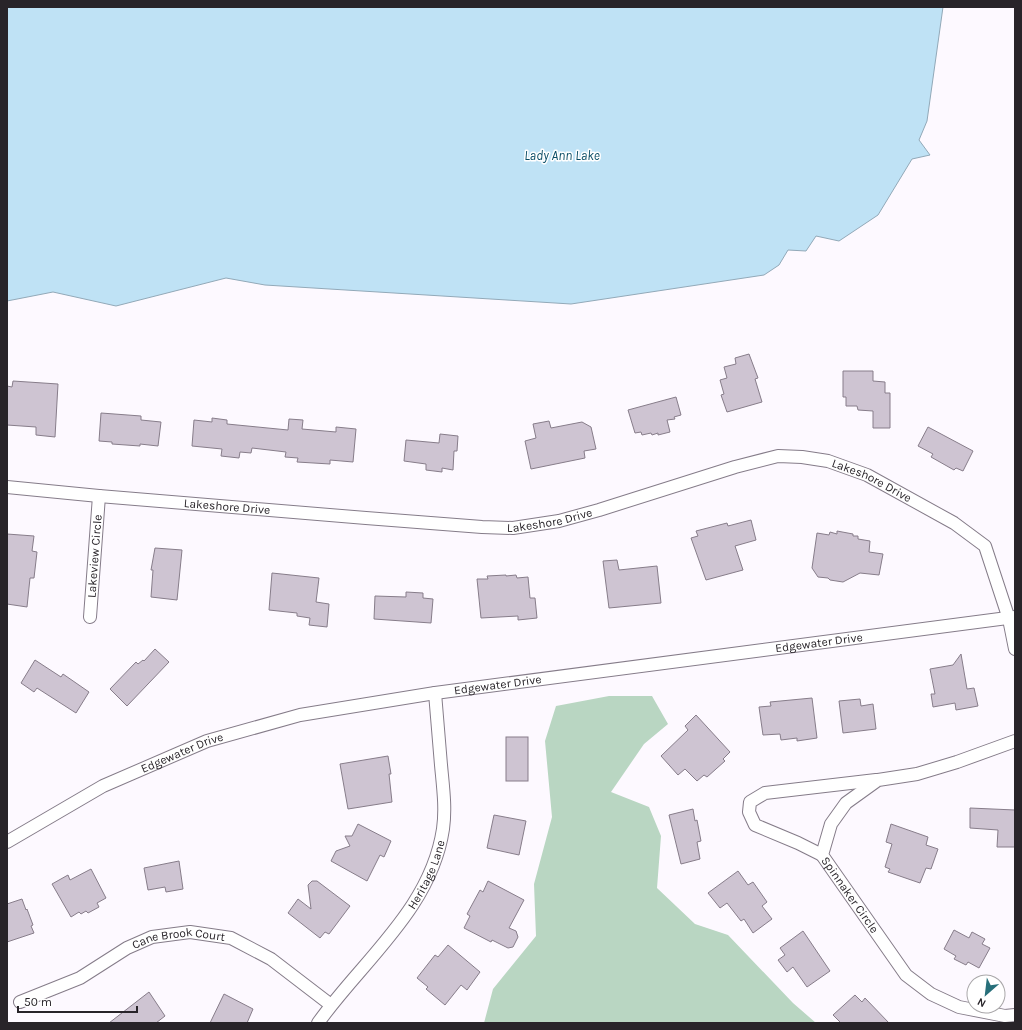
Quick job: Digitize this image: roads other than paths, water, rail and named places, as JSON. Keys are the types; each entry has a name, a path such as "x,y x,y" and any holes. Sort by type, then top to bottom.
{"street":[{"name":"Lakeshore Drive","path":"7,487 405,521 513,528 559,521 599,510 728,469 778,456 802,457 828,461 867,474 954,523 985,546 1012,618 1015,649"},
{"name":"Lakeview Circle","path":"90,616 99,496"},
{"name":"Edgewater Drive","path":"7,842 103,786 208,741 300,715 435,693 777,647 1012,618"},
{"name":"Heritage Lane","path":"318,1023 331,1005 389,938 424,886 436,858 443,830 445,802 435,693"},
{"name":"Spinnaker Circle","path":"1015,741 957,762 917,774 878,780 846,802 831,824 822,855 906,975 931,994 959,1007 1005,1016 1015,1015"},
{"path":"822,855 798,843 754,825 749,812 750,802 764,793 878,780"},
{"name":"Cane Brook Court","path":"20,1002 80,978 127,948 152,937 190,932 232,938 271,959 331,1005"}],"water":[{"name":"Lady Ann Lake","path":"7,7 943,7 927,121 919,140 930,155 912,159 878,215 839,241 816,236 806,251 788,250 779,265 764,275 571,304 265,285 226,278 116,306 53,292 7,301"}]}
